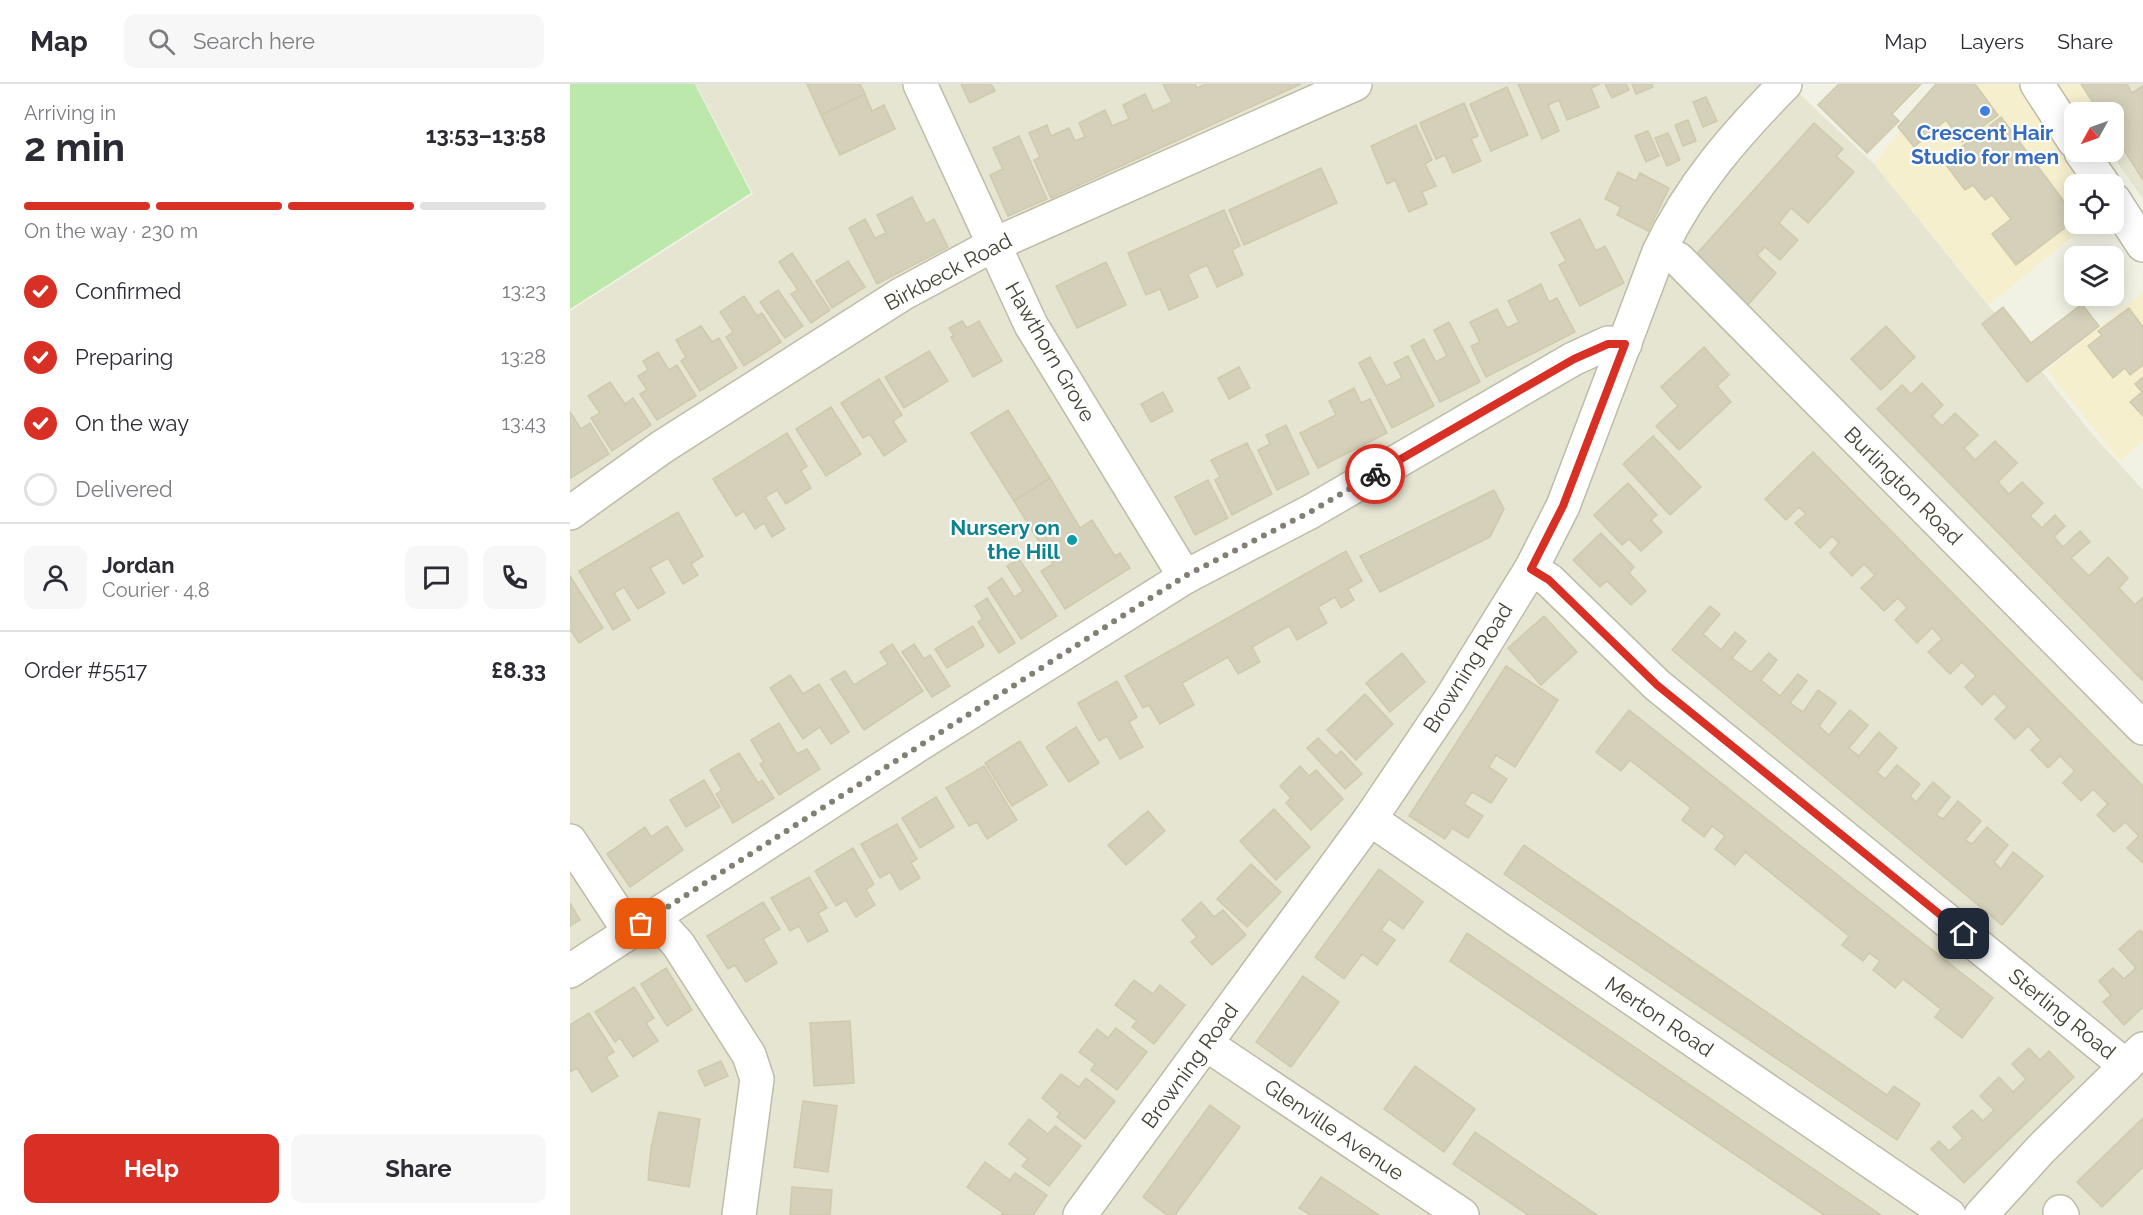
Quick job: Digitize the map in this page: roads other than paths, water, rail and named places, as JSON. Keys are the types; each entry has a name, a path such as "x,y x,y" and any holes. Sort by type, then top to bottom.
{"street":[{"name":"Hawthorn Grove","path":"920,84 1031,325 1185,576"},
{"name":"Birkbeck Road","path":"570,513 662,447 902,294 993,245 1355,84"},
{"name":"Browning Road","path":"1080,1215 1370,819 1450,700 1531,569 1563,506 1659,252 1678,212 1734,135 1785,84"},
{"path":"2037,84 2064,126"},
{"path":"2124,216 2143,245"},
{"name":"Burlington Road","path":"1659,252 1678,259 2143,728"},
{"path":"570,971 1185,576 1310,512 1574,359 1608,344 1625,344"},
{"name":"Sterling Road","path":"1531,569 1549,580 1657,685 2135,1058"},
{"name":"Merton Road","path":"1370,819 1949,1215"},
{"path":"570,841 641,924 678,944 749,1055 757,1079 739,1215"},
{"name":"Glenville Avenue","path":"1206,1044 1462,1215"},
{"path":"1981,1215 2041,1149 2135,1058"}],"place":[{"name":"Crescent Hair Studio for men","path":"1985,111"},
{"name":"Nursery on the Hill","path":"1072,540"}]}
